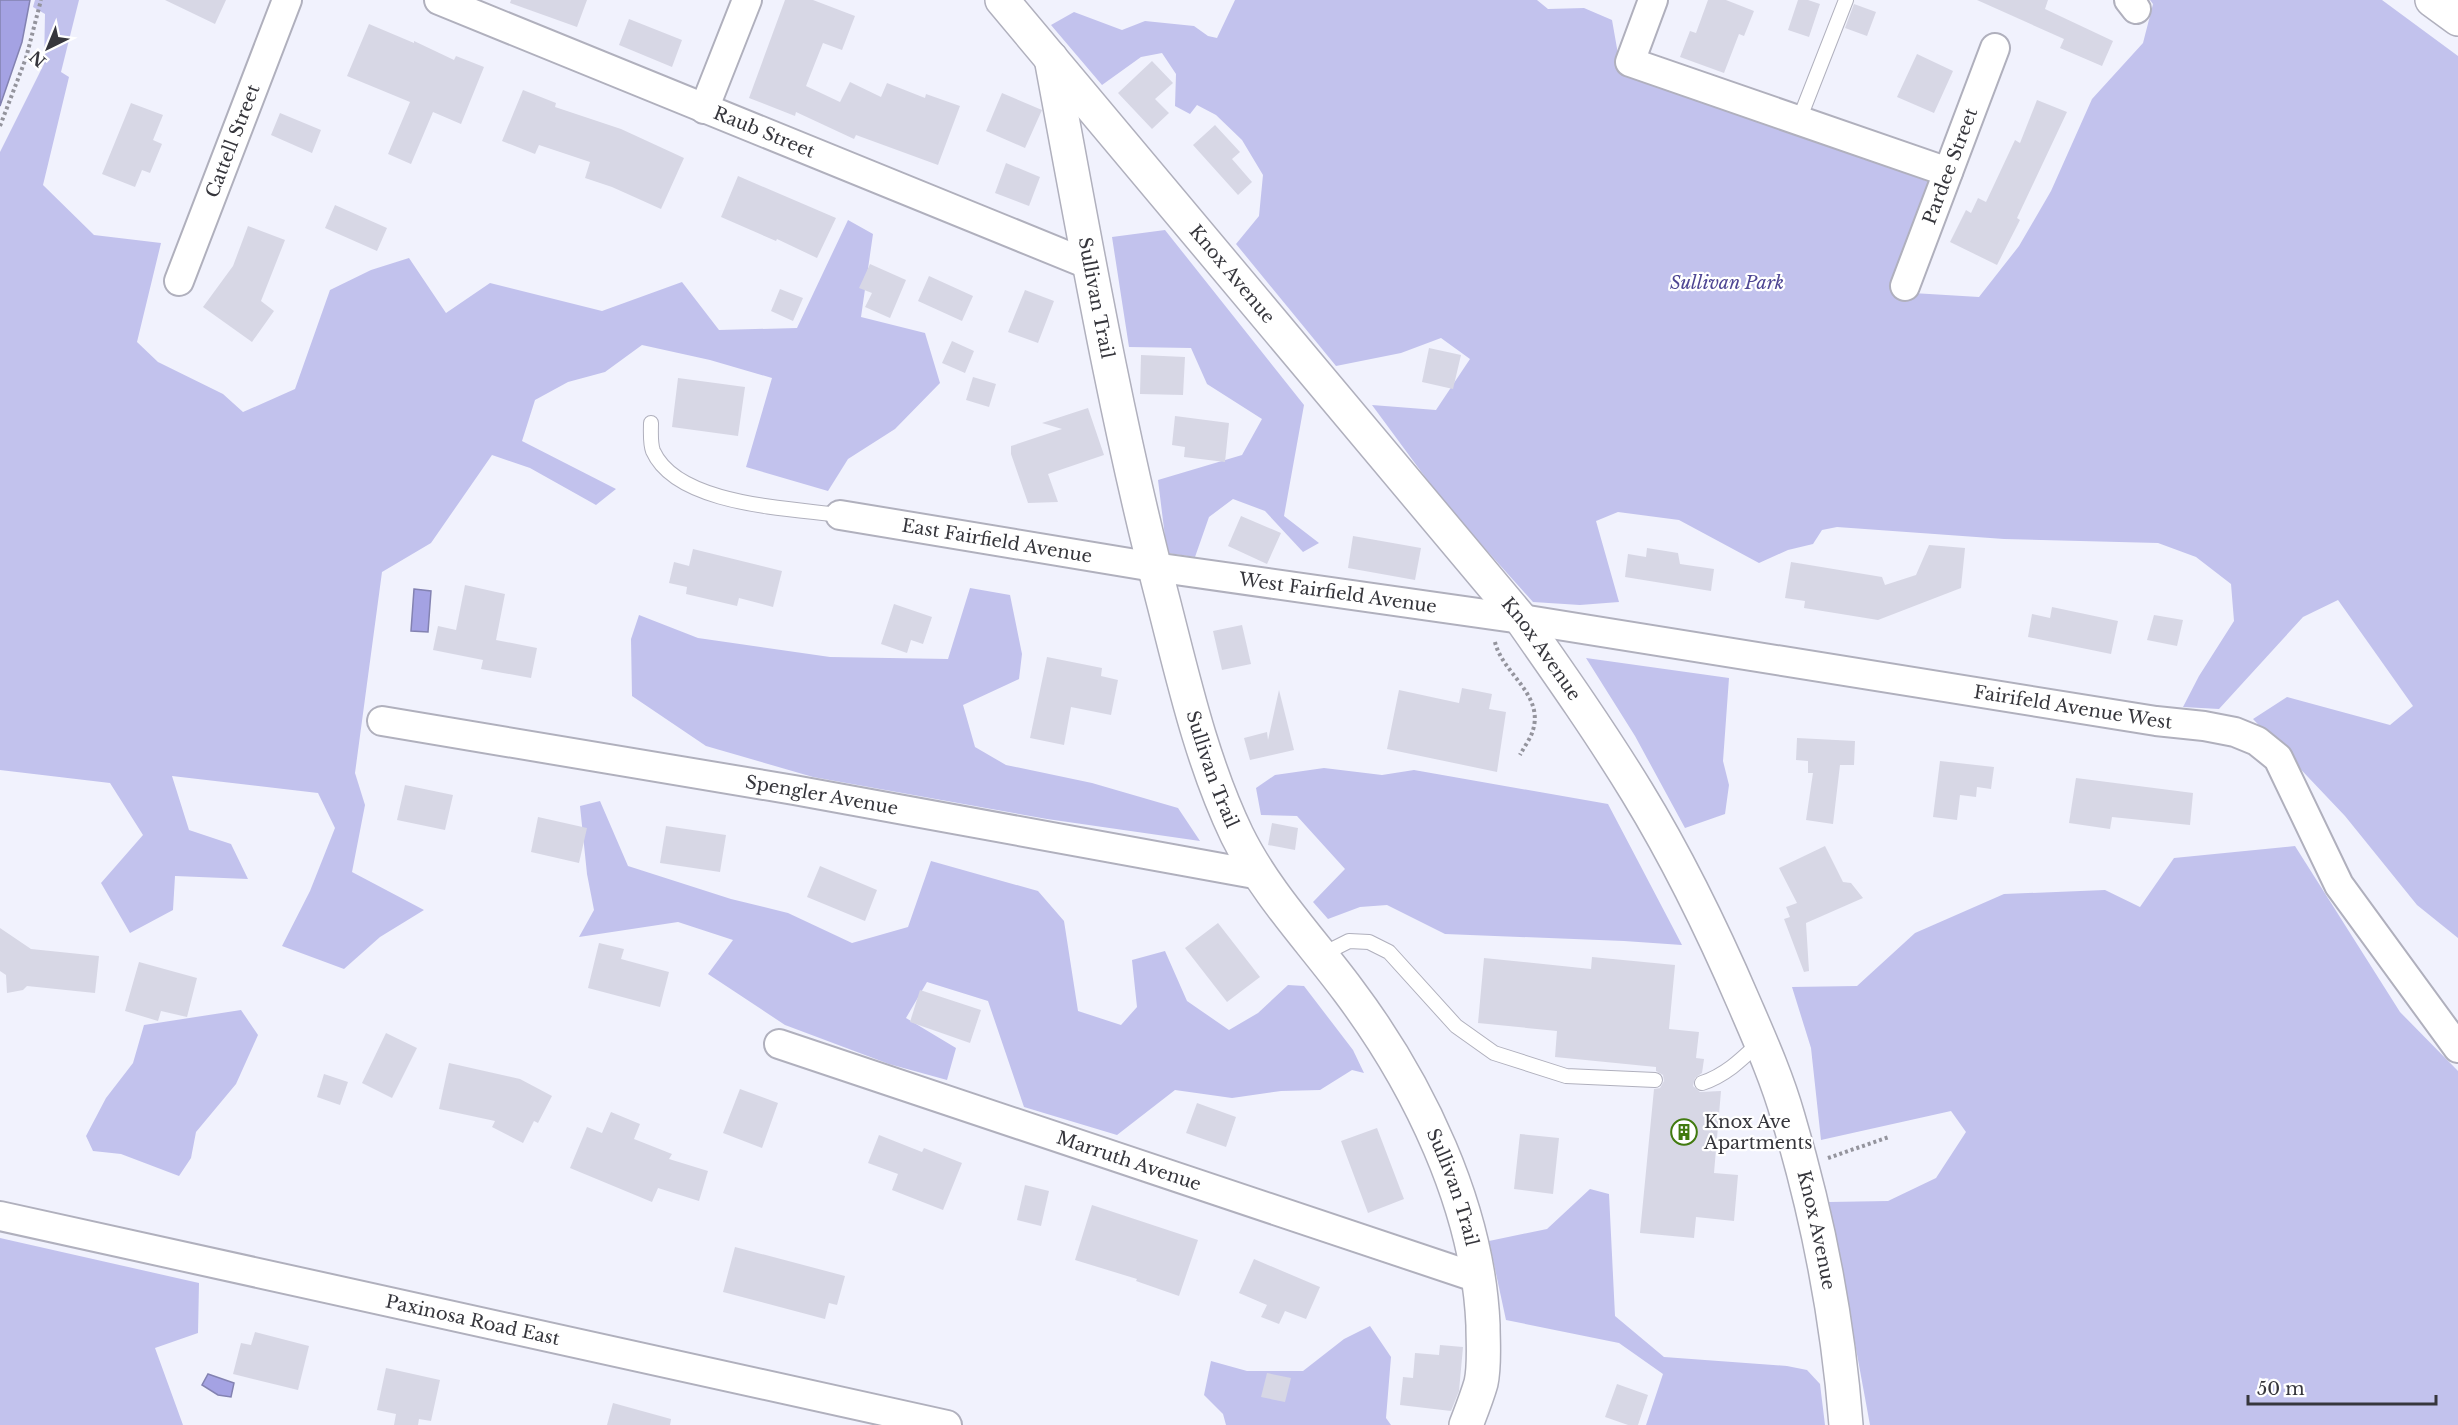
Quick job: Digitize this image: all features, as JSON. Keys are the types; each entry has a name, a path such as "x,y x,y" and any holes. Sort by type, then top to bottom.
{"main road":[{"name":"Knox Avenue","path":"1002,0 1521,619 1593,722 1639,795 1723,954 1788,1116 1827,1278 1841,1370 1846,1425"},
{"path":"2432,0 2458,19"},
{"name":"Sullivan Trail","path":"1051,58 1120,416 1154,567 1200,741 1238,836 1260,875 1349,992 1402,1070 1425,1114 1467,1224 1478,1278 1484,1347 1481,1382 1466,1425"}],"street":[{"name":"Cattell Street","path":"179,281 287,0"},
{"name":"Raub Street","path":"439,0 1090,265"},
{"path":"704,109 747,0"},
{"path":"1653,0 1630,62 1948,172"},
{"name":"Pardee Street","path":"1905,286 1995,48"},
{"name":"East Fairfield Avenue","path":"840,515 1154,567"},
{"name":"West Fairfield Avenue","path":"1154,567 1521,619"},
{"name":"Fairifeld Avenue West","path":"1521,619 2144,719 2204,726 2235,732 2257,741 2278,758 2339,885 2458,1048"},
{"name":"Spengler Avenue","path":"382,721 794,790 1260,875"},
{"name":"Marruth Avenue","path":"779,1044 1478,1278"},
{"name":"Paxinosa Road East","path":"0,1216 947,1425"}],"lane":[{"path":"1799,120 1846,0"},
{"path":"651,423 652,449 664,468 677,480 720,498 840,515"},
{"path":"1321,956 1349,941 1369,942 1389,952 1456,1026 1494,1053 1566,1076 1655,1080"},
{"path":"1702,1083 1734,1067 1760,1042"}],"path":[{"path":"0,126 26,58 41,0"},
{"path":"1488,614 1496,650 1521,683 1533,705 1534,729 1520,755"},
{"path":"1801,1167 1889,1137"}],"green space":[{"path":"35,0 79,0 61,72 69,77 43,185 94,235 161,243 137,342 158,362 223,394 243,412 295,389 330,290 371,270 409,258 446,313 490,283 602,311 682,282 719,330 797,328 848,220 873,234 861,317 925,333 940,383 895,429 848,459 828,491 746,467 772,378 710,360 642,345 605,372 568,382 535,400 522,441 616,489 596,505 530,468 492,455 431,543 382,572 355,773 365,805 352,872 424,910 380,937 344,969 282,946 310,891 335,828 318,793 172,776 189,830 231,844 248,879 175,876 173,910 130,933 101,883 143,835 110,783 0,770 0,152 44,64 45,14 33,7"},
{"name":"Sullivan Park","path":"1235,0 1537,0 1548,9 1584,8 1612,20 1621,71 1935,184 1896,292 1979,297 2019,246 2051,191 2092,99 2143,43 2153,4 2150,0 2382,0 2458,56 2458,938 2417,905 2345,816 2253,719 2287,697 2390,725 2413,706 2338,600 2303,617 2219,709 2183,707 2199,676 2234,621 2231,584 2196,557 2158,543 2004,539 1837,527 1822,530 1813,544 1788,550 1759,563 1679,520 1618,512 1596,521 1619,602 1580,605 1533,602 1445,504 1372,405 1436,410 1470,359 1441,338 1401,353 1336,366 1236,244 1259,216 1263,175 1242,140 1216,115 1197,105 1190,114 1175,106 1176,74 1162,53 1141,57 1102,85 1051,25 1074,12 1122,30 1145,21 1194,26 1208,36 1217,38"},
{"path":"1165,230 1304,405 1284,516 1319,543 1303,552 1265,511 1233,499 1209,517 1195,557 1167,553 1158,480 1242,455 1262,419 1207,384 1191,348 1129,347 1112,237"},
{"path":"970,588 1010,595 1022,654 1019,679 963,705 975,747 1006,765 1092,783 1178,808 1200,841 1047,819 813,777 706,746 632,696 631,639 639,615 698,638 830,657 948,659"},
{"path":"1586,658 1729,678 1723,761 1729,785 1725,814 1685,828 1635,736"},
{"path":"1324,768 1382,775 1414,770 1608,804 1682,945 1445,934 1387,905 1360,907 1328,919 1313,902 1345,869 1297,816 1261,815 1256,788 1275,775"},
{"path":"600,801 628,866 731,899 788,913 852,943 908,927 931,861 1038,891 1064,921 1078,1011 1121,1025 1137,1007 1132,960 1165,951 1187,1001 1229,1030 1258,1013 1288,985 1304,986 1353,1050 1364,1073 1352,1070 1320,1090 1281,1091 1232,1098 1175,1090 1117,1135 1024,1107 988,1001 927,982 906,1018 956,1048 947,1080 889,1064 785,1025 708,974 733,940 678,922 579,937 594,910 587,874 580,806"},
{"path":"2295,846 2400,1012 2458,1071 2458,1425 1870,1425 1829,1202 1888,1201 1936,1178 1966,1132 1951,1111 1821,1140 1811,1048 1792,987 1857,986 1915,933 2004,894 2105,890 2140,907 2174,858"},
{"path":"241,1010 258,1035 236,1084 196,1132 191,1158 179,1176 121,1154 93,1151 86,1136 106,1098 133,1063 144,1025"},
{"path":"1590,1189 1609,1194 1615,1316 1664,1357 1787,1366 1807,1370 1820,1384 1825,1425 1646,1425 1663,1374 1619,1343 1506,1320 1489,1241 1547,1229"},
{"path":"0,1238 199,1283 198,1333 155,1348 183,1425 0,1425"},
{"path":"1370,1326 1391,1357 1386,1418 1391,1425 1226,1425 1223,1414 1204,1395 1211,1361 1247,1371 1303,1371 1344,1339"}],"shaded area":[{"path":"0,0 30,0 22,42 0,106"},
{"path":"414,589 431,591 428,632 411,631"},
{"path":"208,1374 234,1383 231,1397 218,1395 202,1385"}],"building":[{"path":"165,0 226,0 215,24"},
{"path":"511,0 587,0 577,27 510,3"},
{"path":"785,0 813,0 855,16 842,50 823,43 806,86 840,102 850,82 881,97 887,83 925,98 926,94 960,106 938,165 856,135 854,139 796,112 795,116 749,98"},
{"path":"1708,0 1726,0 1754,11 1744,36 1739,34 1724,73 1680,57 1690,31 1696,33"},
{"path":"1798,0 1820,4 1809,37 1788,30"},
{"path":"1977,0 2048,0 2045,9 2113,41 2102,66 2060,48 2064,39"},
{"path":"1854,4 1876,12 1867,36 1845,28"},
{"path":"629,19 682,40 672,67 619,45"},
{"path":"369,24 414,43 414,41 454,60 456,56 484,67 461,124 433,112 411,164 388,154 410,102 347,76"},
{"path":"1917,54 1953,71 1934,113 1897,97"},
{"path":"1152,61 1173,83 1155,99 1169,113 1152,129 1118,93"},
{"path":"523,90 556,103 555,107 621,129 684,158 661,209 612,187 585,178 590,162 539,145 535,154 502,141"},
{"path":"1002,93 1042,110 1025,148 986,131"},
{"path":"2037,100 2067,112 2017,218 2020,220 1997,265 1950,242 1966,210 1971,213 1978,198 1986,202 2015,140 2020,143"},
{"path":"131,103 163,115 153,140 162,144 150,173 142,170 135,187 102,174"},
{"path":"280,113 321,130 312,153 271,135"},
{"path":"1215,125 1240,152 1232,159 1252,182 1238,195 1193,145"},
{"path":"1006,163 1040,177 1029,206 995,193"},
{"path":"738,176 836,218 817,258 721,217"},
{"path":"335,205 387,228 377,251 325,228"},
{"path":"248,226 285,240 261,301 274,311 252,342 203,307 233,266"},
{"path":"870,264 906,280 890,318 865,307 872,293 859,288"},
{"path":"929,276 973,296 962,321 918,301"},
{"path":"780,289 803,298 793,321 771,311"},
{"path":"1025,290 1054,301 1038,343 1008,332"},
{"path":"952,341 974,351 965,373 942,363"},
{"path":"1429,348 1461,355 1453,389 1422,382"},
{"path":"1141,355 1185,357 1183,395 1140,394"},
{"path":"973,377 996,384 989,407 966,400"},
{"path":"678,378 745,387 738,436 672,427"},
{"path":"1088,408 1104,455 1048,474 1058,502 1028,503 1011,454 1011,446 1062,429 1042,423"},
{"path":"1175,416 1229,423 1225,462 1184,457 1185,447 1172,445"},
{"path":"1241,516 1281,533 1267,564 1228,546"},
{"path":"1353,536 1421,548 1415,580 1348,568"},
{"path":"1929,545 1965,548 1961,588 1878,620 1804,608 1805,601 1785,598 1791,562 1882,577 1885,585 1916,575"},
{"path":"1647,548 1678,553 1680,564 1714,569 1711,591 1625,577 1628,554 1646,557"},
{"path":"693,549 782,571 773,607 739,598 737,606 686,594 687,587 669,583 674,562 689,566"},
{"path":"465,585 505,594 496,640 537,648 531,678 481,669 483,660 433,650 438,626 456,630"},
{"path":"894,604 932,617 923,644 911,640 907,653 881,644"},
{"path":"2052,607 2118,621 2111,654 2028,637 2032,614 2050,618"},
{"path":"2154,615 2183,620 2177,646 2147,640"},
{"path":"1242,625 1251,664 1222,670 1213,631"},
{"path":"1047,657 1102,668 1101,676 1118,680 1111,715 1071,707 1064,745 1030,738"},
{"path":"1462,688 1492,694 1489,709 1506,712 1497,772 1387,749 1399,690 1459,703"},
{"path":"1279,690 1294,750 1250,760 1244,738 1267,732 1268,740"},
{"path":"1797,738 1855,741 1854,765 1840,765 1833,824 1806,820 1813,773 1808,773 1808,761 1796,760"},
{"path":"1940,761 1994,767 1991,789 1977,787 1976,797 1960,795 1957,820 1933,817"},
{"path":"2076,778 2193,793 2190,825 2112,817 2110,829 2069,823"},
{"path":"405,785 453,795 445,830 397,820"},
{"path":"538,817 587,828 579,863 531,852"},
{"path":"1272,823 1298,828 1295,850 1268,845"},
{"path":"666,826 726,835 720,872 660,863"},
{"path":"1825,846 1843,882 1851,883 1863,898 1806,923 1809,971 1804,972 1784,919 1790,917 1786,907 1797,903 1779,868"},
{"path":"820,866 877,890 865,921 807,897"},
{"path":"1218,923 1260,977 1227,1002 1185,948"},
{"path":"0,928 31,949 99,956 95,993 27,986 23,990 7,993 6,975 0,971"},
{"path":"599,943 624,949 621,959 669,972 660,1007 588,988"},
{"name":"Knox Ave Apartments","path":"1592,957 1675,965 1669,1029 1699,1032 1696,1058 1704,1059 1702,1073 1695,1078 1693,1086 1700,1092 1721,1091 1714,1173 1738,1175 1734,1221 1696,1217 1694,1238 1640,1233 1654,1089 1660,1088 1664,1081 1663,1075 1656,1071 1656,1067 1555,1057 1557,1031 1478,1023 1484,958 1591,969"},
{"path":"139,962 197,978 187,1017 161,1011 158,1021 125,1011"},
{"path":"920,990 981,1010 970,1043 910,1022"},
{"path":"386,1033 417,1048 392,1098 362,1083"},
{"path":"449,1063 520,1079 552,1096 538,1123 534,1121 523,1143 492,1127 495,1121 439,1109"},
{"path":"324,1074 348,1082 340,1105 317,1097"},
{"path":"740,1089 778,1103 762,1148 723,1133"},
{"path":"1197,1103 1236,1117 1226,1147 1186,1133"},
{"path":"611,1112 640,1124 634,1139 672,1154 669,1159 708,1171 699,1201 658,1188 652,1202 570,1168 587,1127 602,1133"},
{"path":"1377,1128 1404,1199 1368,1213 1341,1141"},
{"path":"1520,1134 1559,1138 1553,1194 1514,1189"},
{"path":"879,1135 922,1152 924,1148 962,1163 943,1210 892,1190 898,1174 868,1163"},
{"path":"1025,1185 1049,1191 1041,1226 1017,1220"},
{"path":"1092,1205 1198,1240 1179,1296 1136,1281 1137,1279 1075,1260"},
{"path":"735,1247 845,1276 837,1305 829,1303 825,1319 723,1292"},
{"path":"1254,1259 1320,1287 1306,1319 1285,1311 1279,1324 1261,1317 1267,1305 1239,1293"},
{"path":"255,1332 309,1346 298,1390 233,1374 241,1343 251,1345"},
{"path":"1440,1345 1463,1347 1459,1391 1451,1411 1400,1405 1403,1377 1413,1378 1415,1353 1439,1355"},
{"path":"386,1368 440,1380 431,1421 419,1419 418,1425 394,1425 396,1414 377,1410"},
{"path":"1267,1373 1291,1378 1285,1402 1261,1397"},
{"path":"1617,1384 1648,1395 1638,1425 1628,1425 1605,1417"},
{"path":"613,1403 671,1419 670,1425 607,1425"}],"place":[{"name":"Knox Ave Apartments","path":"1684,1132"}]}
